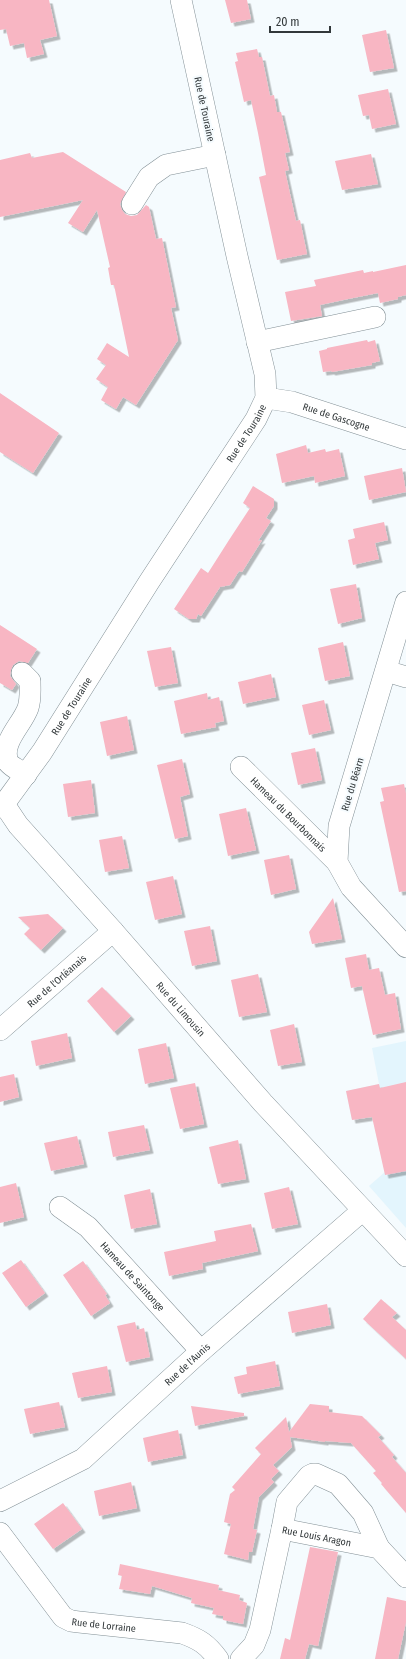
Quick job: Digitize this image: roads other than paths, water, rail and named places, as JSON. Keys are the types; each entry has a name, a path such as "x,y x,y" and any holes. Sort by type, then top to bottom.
{"street":[{"name":"Rue de Touraine","path":"2,806 42,752 149,582 256,419 266,398 265,374 181,0"},
{"path":"132,204 149,176 166,166 215,155"},
{"path":"258,342 375,317"},
{"name":"Rue de Gascogne","path":"266,398 292,402 406,439"},
{"name":"Rue du Béarn","path":"337,862 339,826 406,602"},
{"path":"386,671 406,677"},
{"path":"22,673 30,681 31,699 27,710 8,739 4,752 8,762 26,775"},
{"name":"Hameau du Bourbonnais","path":"240,767 337,862"},
{"name":"Rue du Limousin","path":"2,806 263,1103 406,1256"},
{"path":"337,862 351,887 406,947"},
{"name":"Rue de l'Orléanais","path":"0,1030 113,931"},
{"name":"Hameau de Saintonge","path":"60,1207 88,1228 201,1351"},
{"name":"Rue de l'Aunis","path":"0,1501 83,1459 201,1351 363,1210"},
{"path":"282,1528 287,1502 309,1476 316,1474 338,1484 363,1513 379,1548 406,1577"},
{"name":"Rue Louis Aragon","path":"241,1659 254,1644 260,1630 282,1528 379,1548"},
{"name":"Rue de Lorraine","path":"0,1533 63,1617 71,1621 182,1634 198,1639 210,1648 218,1659"}]}
